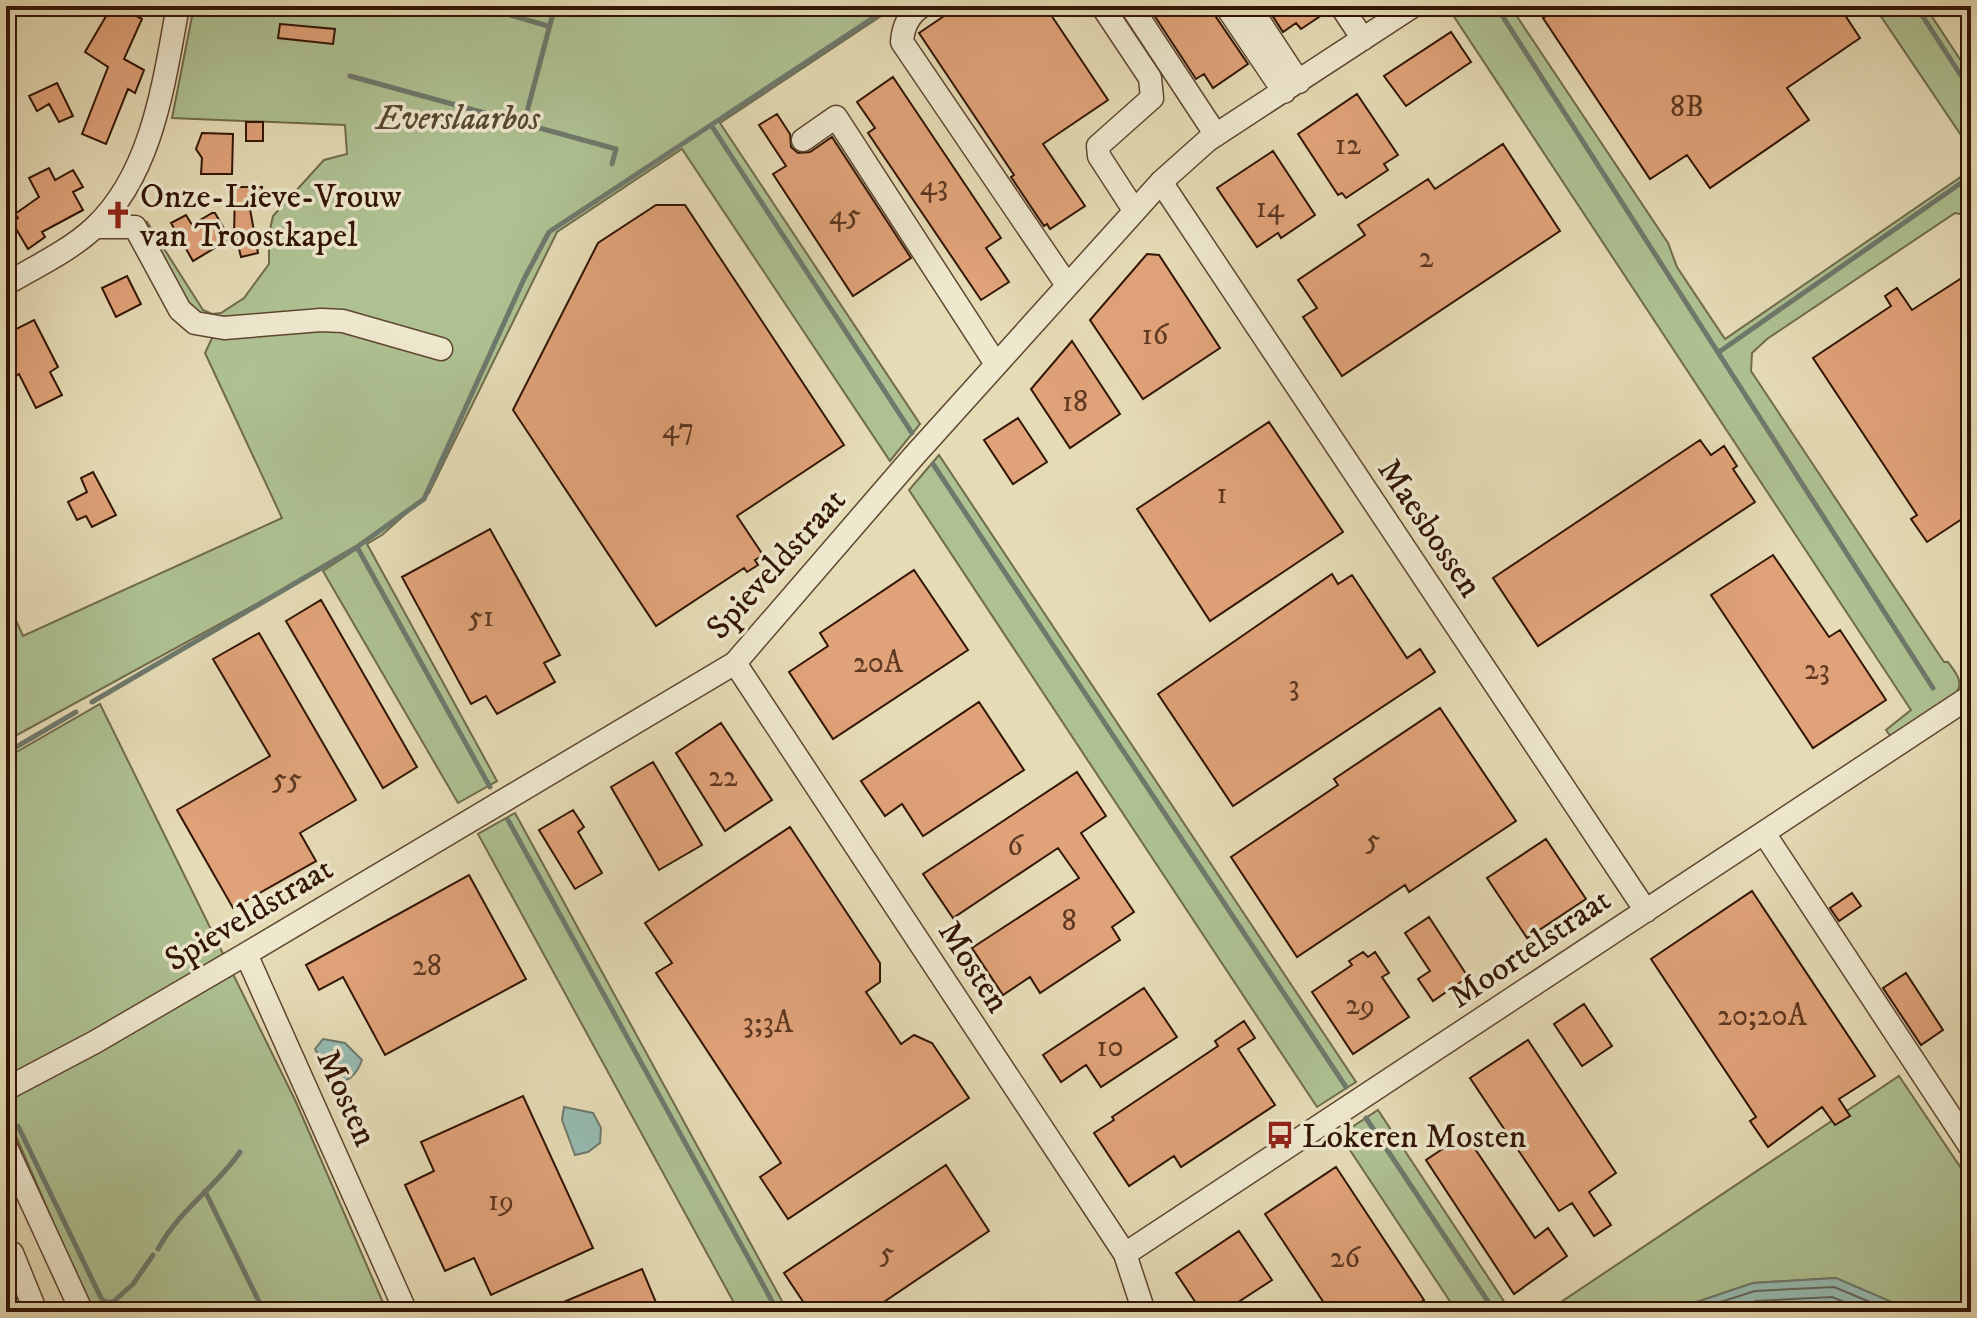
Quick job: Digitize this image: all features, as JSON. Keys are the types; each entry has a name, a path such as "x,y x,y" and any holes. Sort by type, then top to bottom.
{"street":[{"path":"6,284 95,227 122,195 136,169 157,106 178,6"},
{"path":"922,6 914,11 903,29 902,42 1067,285"},
{"path":"1102,6 1150,78 1152,98 1098,146 1099,156 1134,210"},
{"path":"1131,6 1216,135"},
{"path":"1226,6 1292,87"},
{"path":"1249,6 1292,87"},
{"path":"1341,6 1363,39"},
{"name":"Spieveldstraat","path":"6,1089 95,1042 246,954 735,663 996,364 1161,182 1216,135 1413,6"},
{"path":"803,140 836,117 996,364"},
{"name":"Maesbossen","path":"1161,182 1646,911"},
{"path":"122,195 135,227 180,310 195,323 224,328 343,321 441,349"},
{"path":"95,227 135,227"},
{"name":"Mosten","path":"735,663 1125,1254 1144,1312"},
{"name":"Moortelstraat","path":"1125,1254 1971,696"},
{"path":"1764,833 1971,1148"},
{"name":"Mosten","path":"246,954 406,1312"},
{"path":"6,1147 82,1312"},
{"path":"9,1254 36,1312"}],"green space":[{"name":"Everslaarbos","path":"194,6 896,6 720,123 920,424 890,461 682,149 557,232 429,493 382,535 367,544 497,781 458,803 323,571 355,550 6,741 6,598 23,636 282,518 205,353 213,336 129,234 147,222 203,310 212,314 221,313 244,298 269,264 269,234 273,216 324,160 347,154 345,125 172,118"},
{"path":"1447,6 1510,6 1668,243 1677,267 1725,339 1971,170 1971,216 1955,213 1767,339 1752,353 1751,371 1944,662 1948,662 1956,674 1959,686 1955,695 1891,737 1886,730 1911,710"},
{"path":"1874,6 1925,6 1971,76 1971,150"},
{"path":"939,455 1356,1082 1317,1107 909,490"},
{"path":"100,704 296,1102 387,1312 92,1312 6,1113 6,758"},
{"path":"515,813 788,1312 739,1312 478,834"},
{"path":"1899,1076 1971,1183 1971,1312 1906,1312 1901,1306 1835,1278 1753,1283 1667,1312 1546,1312"},
{"path":"1378,1110 1511,1312 1457,1312 1340,1135"},
{"path":"6,1275 13,1276 24,1305 23,1312 6,1312"}],"water":[{"path":"323,1039 345,1043 362,1060 350,1078 329,1084 324,1065 315,1049"},
{"path":"564,1107 593,1113 601,1128 600,1143 588,1152 575,1155 562,1120"},
{"path":"1836,1278 1901,1306 1906,1312 1667,1312 1753,1283"}],"building":[{"path":"112,6 142,19 124,59 144,70 135,93 128,89 106,144 82,134 108,67 85,52"},
{"path":"959,6 1045,6 1108,100 1043,144 1085,206 1050,229 1047,224 1044,226 1011,177 1014,175 919,33"},
{"path":"1148,6 1212,6 1214,14 1248,64 1213,88 1204,74 1196,79"},
{"path":"1266,6 1327,6 1328,11 1301,29 1296,23 1283,32"},
{"path":"1561,6 1839,6 1860,38 1787,88 1809,120 1710,188 1687,155 1650,179 1543,18"},
{"path":"280,24 335,29 333,44 278,38"},
{"path":"1451,32 1471,62 1406,106 1384,76"},
{"path":"893,77 1001,238 986,248 1009,282 981,300 868,133 875,128 857,102"},
{"path":"57,83 73,116 59,122 49,104 37,111 29,96"},
{"path":"1357,94 1398,155 1384,164 1388,170 1346,198 1342,193 1338,195 1298,134"},
{"path":"777,114 790,134 791,147 798,153 810,152 832,137 911,258 853,296 773,174 786,166 759,125"},
{"path":"246,122 263,122 263,141 246,141"},
{"path":"202,133 233,134 232,174 201,174 202,158 196,149"},
{"path":"1503,144 1560,231 1342,376 1303,317 1317,308 1298,280 1365,235 1358,225 1428,179 1435,189"},
{"path":"1273,151 1315,215 1281,238 1278,233 1257,247 1217,188"},
{"path":"49,168 55,180 73,170 83,187 73,192 83,210 42,232 45,237 28,249 12,222 18,218 15,214 39,197 29,178"},
{"path":"235,187 262,187 262,199 250,209 258,253 241,257 234,237"},
{"path":"656,205 685,205 844,445 737,516 763,555 755,560 758,565 747,572 744,568 656,626 513,410 598,243"},
{"path":"215,213 230,239 193,261 171,223 186,215 192,225"},
{"path":"1147,254 1159,255 1220,348 1143,399 1090,320"},
{"path":"1971,272 1971,513 1927,542 1911,519 1917,515 1813,358 1891,306 1885,296 1897,288 1912,310"},
{"path":"127,276 141,304 116,317 102,288"},
{"path":"34,320 58,367 50,372 62,395 36,408 19,374 6,381 6,334"},
{"path":"1072,341 1120,414 1070,448 1031,389"},
{"path":"1018,418 1047,462 1013,484 984,440"},
{"path":"1269,422 1343,532 1210,621 1137,509"},
{"path":"1700,440 1711,455 1724,446 1737,466 1733,469 1755,502 1538,646 1493,578"},
{"path":"93,472 116,515 92,527 86,516 77,520 68,502 87,492 81,478"},
{"path":"490,529 560,655 544,663 555,682 497,714 486,696 471,704 402,577"},
{"path":"1773,555 1829,637 1840,630 1886,700 1813,748 1711,595"},
{"path":"914,570 968,650 833,739 789,672 828,646 820,633"},
{"path":"1332,574 1338,584 1352,575 1407,658 1420,649 1435,672 1233,806 1158,694"},
{"path":"321,600 417,767 383,788 286,621"},
{"path":"259,633 356,800 300,833 316,861 233,908 177,810 270,756 213,659"},
{"path":"979,702 1024,770 923,836 902,804 885,816 861,781"},
{"path":"1440,708 1516,821 1409,892 1405,885 1297,957 1231,857 1338,785 1334,779"},
{"path":"721,723 772,800 725,831 676,753"},
{"path":"653,762 702,845 659,870 611,787"},
{"path":"1077,772 1106,816 1081,833 1134,912 1112,927 1120,940 1040,993 1030,977 1003,995 972,948 1079,878 1058,848 953,918 923,874"},
{"path":"573,810 584,827 578,832 602,873 575,889 539,830"},
{"path":"790,827 880,963 880,982 866,992 901,1044 914,1035 932,1043 969,1098 788,1219 760,1177 781,1163 656,973 672,963 645,923"},
{"path":"1546,839 1586,899 1527,938 1487,878"},
{"path":"469,875 526,979 385,1055 343,977 319,990 306,965"},
{"path":"1752,891 1875,1076 1839,1099 1850,1116 1835,1125 1822,1107 1768,1147 1750,1121 1756,1117 1651,959"},
{"path":"1852,893 1861,906 1839,921 1830,908"},
{"path":"1429,917 1468,977 1433,1001 1418,979 1430,971 1405,933"},
{"path":"1363,952 1368,957 1375,952 1389,973 1382,977 1409,1017 1353,1054 1312,992 1352,965 1349,961"},
{"path":"1906,973 1943,1030 1921,1045 1883,988"},
{"path":"1144,988 1177,1037 1101,1087 1086,1065 1061,1082 1043,1055"},
{"path":"1584,1004 1612,1046 1582,1066 1554,1024"},
{"path":"1244,1021 1255,1038 1238,1049 1275,1105 1181,1167 1174,1156 1129,1186 1094,1133 1114,1120 1112,1117 1218,1046 1215,1041"},
{"path":"1528,1040 1616,1173 1589,1192 1611,1225 1594,1236 1572,1203 1559,1211 1470,1078"},
{"path":"523,1096 593,1248 491,1295 474,1258 445,1271 405,1185 434,1171 421,1142"},
{"path":"1465,1134 1535,1238 1548,1228 1567,1256 1514,1294 1426,1160"},
{"path":"946,1165 989,1231 869,1312 810,1312 784,1273"},
{"path":"1336,1167 1424,1300 1407,1312 1330,1312 1265,1214"},
{"path":"1239,1231 1272,1280 1223,1312 1202,1312 1176,1273"},
{"path":"642,1269 660,1312 540,1312"}],"waterway":[{"path":"479,6 548,26"},
{"path":"524,123 555,6"},
{"path":"891,6 711,125 912,433"},
{"path":"1496,6 1933,688"},
{"path":"1916,6 1971,91"},
{"path":"350,76 616,149 612,164"},
{"path":"490,787 357,547 424,499 524,279 549,232 711,125"},
{"path":"1719,352 1971,176"},
{"path":"933,464 1346,1087"},
{"path":"92,702 357,547"},
{"path":"6,753 76,712"},
{"path":"508,820 778,1312"},
{"path":"1366,1118 1495,1312"},
{"path":"18,1126 105,1302 113,1302 133,1284 153,1255"},
{"path":"158,1249 176,1222 240,1152"},
{"path":"205,1191 264,1312"}],"place":[{"name":"Onze-Lieve-Vrouw van Troostkapel","path":"118,215"},
{"name":"Lokeren Mosten","path":"1280,1135"}]}
